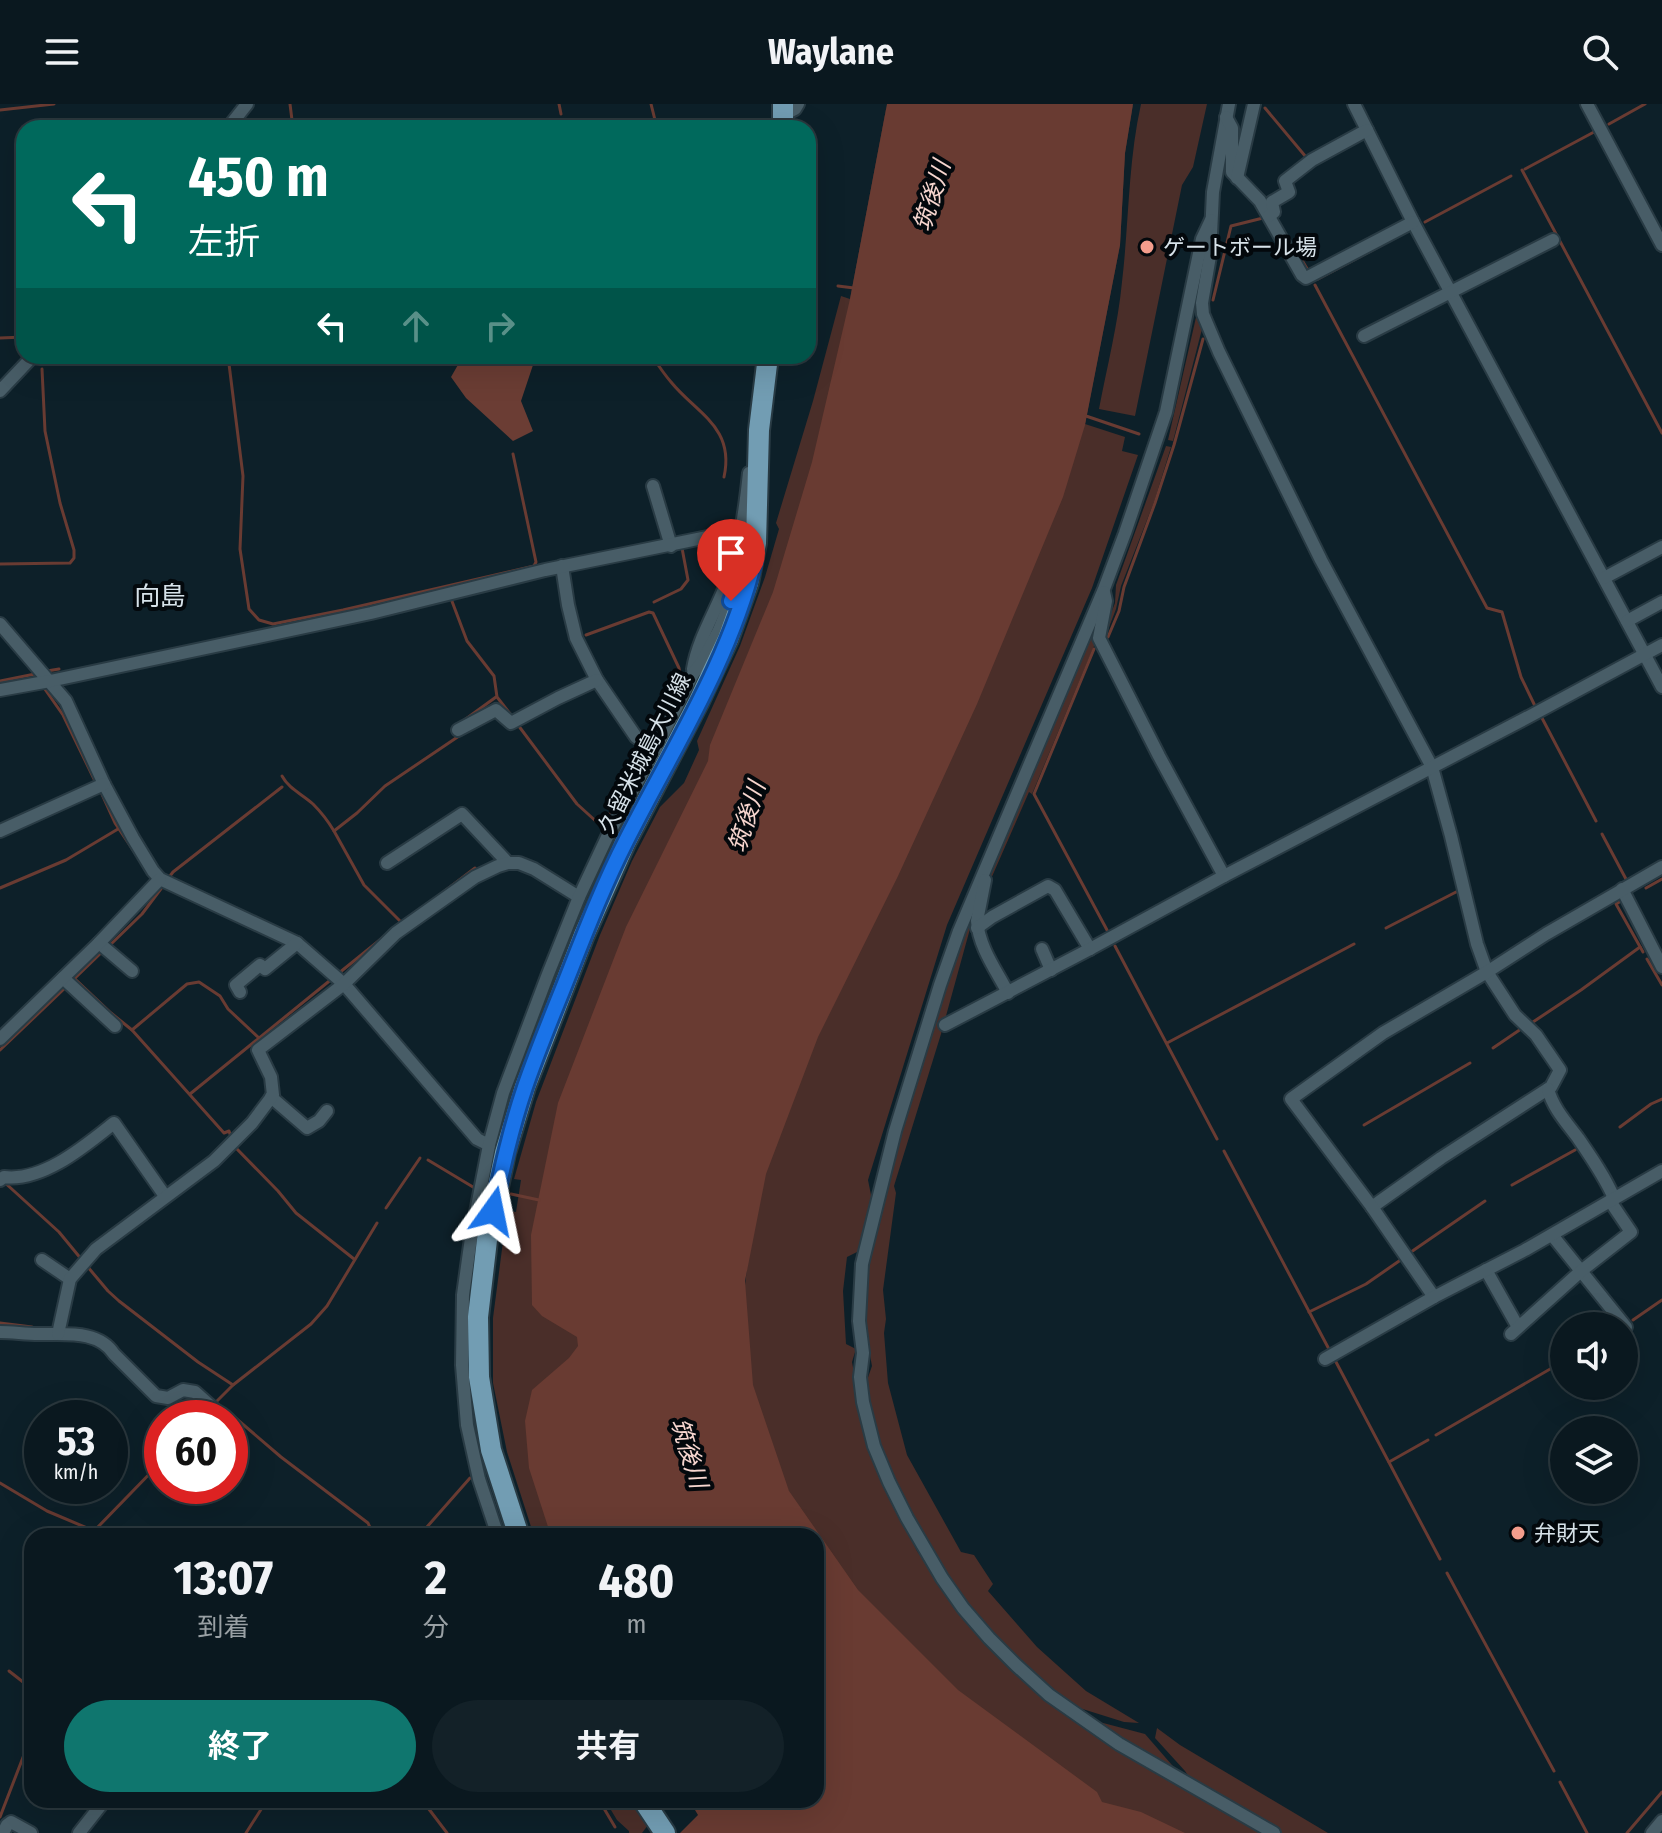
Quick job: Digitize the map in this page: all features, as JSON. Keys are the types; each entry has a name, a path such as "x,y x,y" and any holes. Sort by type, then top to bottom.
{"main road":[{"name":"久留米城島大川線","path":"516,1528 491,1450 479,1377 478,1317 485,1255 505,1153 525,1087 597,903 699,701 728,639 748,583 757,528 760,413 767,364"},
{"path":"647,1808 659,1831"}],"street":[{"path":"234,120 247,104"},
{"path":"1237,178 1254,104"},
{"path":"1354,104 1413,222 1662,687"},
{"path":"1587,104 1662,245"},
{"path":"1227,110 1232,128 1232,172 1260,201 1306,278 1413,222"},
{"path":"1227,110 1215,174 1203,314 1321,560 1432,767 1477,944 1487,972 1515,1015 1536,1035 1560,1070 1548,1089 1372,1207"},
{"path":"1269,216 1274,212 1272,202 1289,192 1285,181 1312,160 1367,130"},
{"path":"1211,220 1202,239 1166,412 1130,520 1104,589 959,931 895,1131 862,1264 859,1321 863,1353 860,1377 874,1446 889,1482 936,1569 989,1638 1060,1703 1119,1744 1274,1833"},
{"path":"1364,336 1553,240"},
{"path":"0,391 25,364"},
{"path":"693,674 696,655 727,582 742,530 751,430 755,416 760,413"},
{"path":"653,486 671,546"},
{"path":"0,690 43,678 373,618 562,566 742,530"},
{"path":"1604,578 1662,547"},
{"path":"495,1528 479,1479 467,1425 462,1365 463,1295 489,1145 503,1093 579,897 650,747 702,662 743,572 754,561"},
{"path":"562,566 576,638 597,680 636,737 650,747"},
{"path":"1104,589 1106,601 1099,638 1224,876"},
{"path":"1627,621 1662,602"},
{"path":"0,624 43,678 66,701 100,786 161,881 297,943 339,979 477,1139 489,1145"},
{"path":"945,1025 1662,645"},
{"path":"458,730 496,710 514,721 597,680"},
{"path":"0,831 100,786"},
{"path":"387,863 462,814 508,863"},
{"path":"58,1334 70,1279 96,1249 214,1161 252,1123 271,1097 271,1077 258,1050 374,945 475,877 508,863 519,863 534,869 579,897"},
{"path":"1434,1297 1372,1207 1291,1099 1383,1033 1662,867"},
{"path":"985,869 977,928 980,941 1008,993"},
{"path":"453,875 459,889"},
{"path":"0,1039 63,978 103,946 161,881"},
{"path":"977,928 1048,886 1055,890 1090,949"},
{"path":"1622,889 1662,967"},
{"path":"240,992 236,985 260,965 265,969 297,943"},
{"path":"103,946 132,971"},
{"path":"1042,949 1051,970"},
{"path":"63,978 115,1026"},
{"path":"1486,1270 1514,1331 1581,1271 1631,1232 1612,1200 1608,1183 1551,1102 1548,1089"},
{"path":"271,1097 307,1128 319,1121 327,1111"},
{"path":"0,1180 4,1177 19,1179 41,1171 86,1146 114,1123 165,1196"},
{"path":"1325,1359 1662,1171"},
{"path":"1552,1235 1614,1312"},
{"path":"42,1260 70,1279"},
{"path":"0,1332 67,1333 91,1337 109,1346 156,1396 168,1398 183,1390 195,1392 204,1400"},
{"path":"79,1833 99,1808"},
{"path":"1652,1833 1662,1821"},
{"path":"3,1833 11,1822 31,1833"}],"shaded area":[{"path":"887,104 843,396 590,1331 561,1528 531,1528 507,1452 493,1383 493,1318 507,1211 516,1212 521,1180 514,1179 536,1102 600,935 632,861 660,807 684,783 699,750 697,741 740,646 779,529 776,523 841,296 850,299"},
{"path":"1133,104 1125,153 1120,245 1085,424 1125,437 1122,451 1138,455 1092,588 947,925 868,1180 872,1200 859,1251 847,1257 843,1291 846,1344 856,1349 852,1362 864,1429 883,1481 917,1551 950,1598 1044,1697 1265,1833 1170,1833 1108,1809 883,1632 824,1547 824,1528 804,1528 736,1363 759,1164"},
{"name":"ゲートボール場","path":"1141,104 1207,104 1193,167 1182,185 1135,416 1099,409 1120,298 1131,170"},
{"path":"1197,313 1202,329 1173,441 1168,440"},
{"path":"458,364 533,364 521,401 533,431 513,441 466,398 451,377"},
{"path":"1166,446 1171,447 1154,502 1121,586 1106,635 1105,629 1115,603 1116,585"},
{"path":"1090,634 1097,639 1032,794 1029,792 987,888 991,867"},
{"path":"981,889 894,1186 896,1193 883,1290 888,1383 907,1455 961,1552 974,1555 993,1584 988,1591 1037,1647 1086,1691 1139,1723 1124,1722 1073,1706 1022,1663 980,1620 937,1562 893,1485 875,1435 866,1383 872,1366 863,1319 866,1270 889,1167 961,939"},
{"path":"1088,1719 1145,1734 1178,1772"},
{"path":"1157,1728 1180,1745 1328,1833 1281,1833 1191,1780 1155,1738"},
{"path":"610,1808 639,1808 648,1825 642,1833 629,1833"}],"water":[{"name":"筑後川","path":"887,104 1133,104 1125,153 1120,245 1085,425 1063,497 977,704 898,876 818,1037 766,1174 745,1281 753,1385 789,1491 815,1528 548,1528 529,1468 525,1421 532,1390 569,1358 578,1346 577,1337 542,1316 532,1305 531,1235 558,1103 626,927 708,761 710,745 773,592 812,462 850,299"},
{"path":"824,1541 858,1590 958,1690 1097,1792 1102,1802 1141,1812 1185,1833 680,1833 698,1815 694,1808 824,1808"}],"waterway":[{"path":"0,110 54,104"},
{"path":"290,104 292,120"},
{"path":"559,104 561,114"},
{"path":"651,104 655,120"},
{"path":"1609,124 1645,104"},
{"path":"1265,108 1306,157"},
{"path":"1525,169 1594,132"},
{"path":"1522,170 1662,433"},
{"path":"1425,222 1511,176"},
{"path":"1213,300 1231,226 1267,217"},
{"path":"1293,245 1309,272"},
{"path":"1318,279 1382,245"},
{"path":"1315,285 1487,608 1502,612 1521,677 1535,706"},
{"path":"838,286 854,288"},
{"path":"0,338 16,337"},
{"path":"1108,637 1174,445 1203,339"},
{"path":"229,364 243,476 240,549 249,609 259,620 273,624 534,566 536,562 513,454"},
{"path":"658,364 719,433 726,460 724,477"},
{"path":"0,564 70,563 74,558 45,431 42,369"},
{"path":"1086,416 1139,434"},
{"path":"654,602 681,589 688,580 682,548"},
{"path":"450,596 467,641 494,676 497,697 511,715"},
{"path":"586,635 653,613 679,668 681,679 649,739"},
{"path":"1094,649 1034,794 1107,930"},
{"path":"47,671 59,669"},
{"path":"0,681 35,674"},
{"path":"42,685 63,715 96,783"},
{"path":"463,721 496,697"},
{"path":"1542,718 1596,821"},
{"path":"518,725 577,804 599,824 607,819 646,746"},
{"path":"402,923 364,885 334,831 385,786 462,734"},
{"path":"282,776 316,807 334,831"},
{"path":"167,880 173,872 282,787"},
{"path":"100,790 115,823 137,856"},
{"path":"0,888 66,860 118,829"},
{"path":"1602,834 1627,881"},
{"path":"437,897 475,868"},
{"path":"1646,888 1662,879"},
{"path":"109,946 142,914 163,886"},
{"path":"1386,928 1458,891"},
{"path":"1621,901 1616,904 1643,952"},
{"path":"339,973 386,935"},
{"path":"1167,1043 1354,944"},
{"path":"1115,946 1217,1139"},
{"path":"1533,1022 1640,947"},
{"path":"74,979 103,951"},
{"path":"1647,959 1662,985"},
{"path":"190,1094 333,978"},
{"path":"75,979 132,1030 224,1133 229,1131 231,1137"},
{"path":"132,1030 187,984 199,982 220,996 228,1009 259,1038"},
{"path":"0,1050 66,987"},
{"path":"1493,1048 1521,1029"},
{"path":"1364,1125 1470,1063"},
{"path":"1620,1127 1662,1099"},
{"path":"235,1147 296,1213 354,1259"},
{"path":"1512,1185 1575,1150"},
{"path":"1224,1151 1331,1353"},
{"path":"386,1208 420,1158"},
{"path":"428,1160 473,1187"},
{"path":"3,1181 59,1232 82,1260"},
{"path":"511,1194 539,1200"},
{"path":"1411,1252 1485,1201"},
{"path":"218,1400 311,1324 327,1306 377,1223"},
{"path":"1309,1312 1366,1284 1402,1259"},
{"path":"87,1266 119,1301 233,1385"},
{"path":"1638,1317 1662,1300"},
{"path":"0,1323 32,1327"},
{"path":"1336,1362 1440,1559"},
{"path":"1436,1435 1550,1369"},
{"path":"248,1429 368,1523 370,1528"},
{"path":"1389,1462 1428,1440"},
{"path":"426,1528 470,1478"},
{"path":"97,1528 144,1480"},
{"path":"0,1483 47,1511 87,1528"},
{"path":"1447,1573 1554,1771"},
{"path":"9,1671 24,1683"},
{"path":"0,1817 24,1755"},
{"path":"1560,1782 1587,1833"},
{"path":"1627,1833 1662,1792"},
{"path":"246,1833 262,1808"},
{"path":"428,1808 447,1833"},
{"path":"604,1808 615,1827"}],"place":[{"name":"ゲートボール場","path":"1147,247"},
{"name":"弁財天","path":"1518,1533"}],"district":[{"name":"向島","path":"160,596"}],"route":[{"path":"493,1211 508,1143 525,1087 584,935 625,843 728,639 754,561 743,572 731,601"}]}
